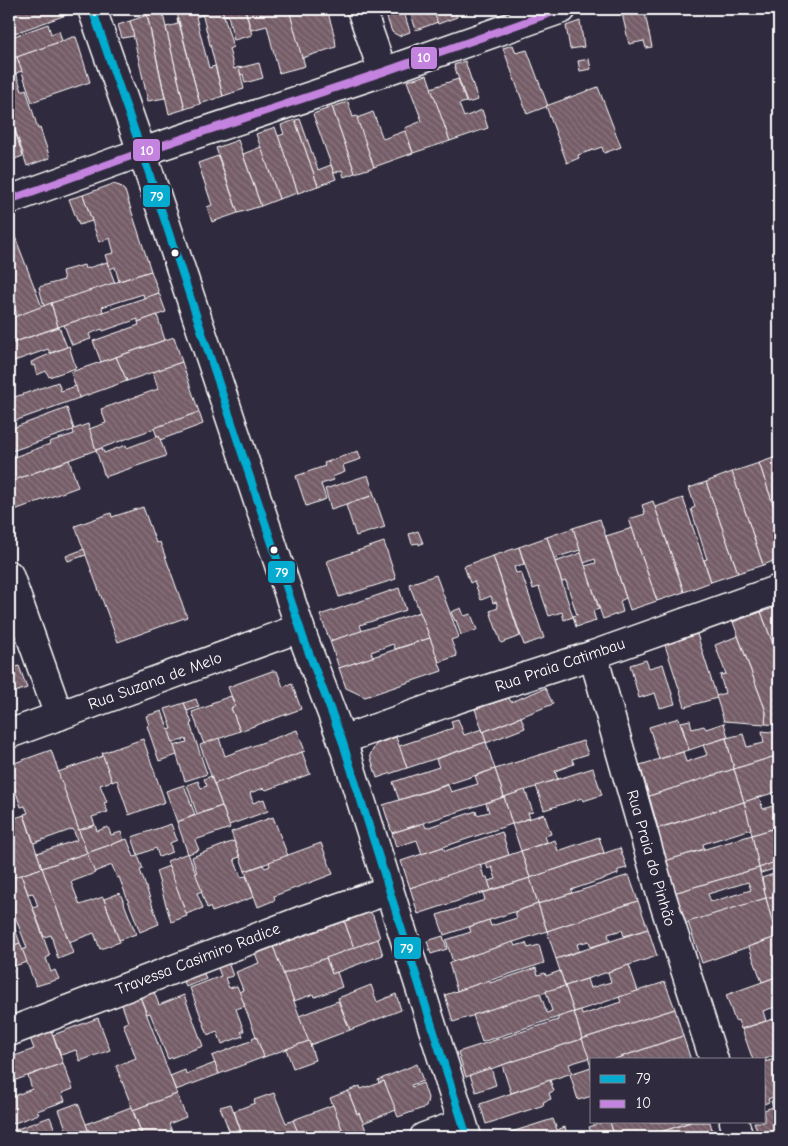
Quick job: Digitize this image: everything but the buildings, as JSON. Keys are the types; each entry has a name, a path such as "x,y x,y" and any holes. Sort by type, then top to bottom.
{"street":[{"path":"92,9 142,152 300,628 342,740 464,1130 424,1137"},
{"path":"361,9 383,72"},
{"path":"9,200 142,152 383,72 562,9"},
{"path":"9,575 59,716"},
{"name":"Rua Praia Catimbau","path":"342,740 457,699 593,655 779,589"},
{"name":"Rua Suzana de Melo","path":"9,734 300,628"},
{"name":"Rua Praia do Pinhão","path":"593,655 660,891 713,1058"},
{"name":"Travessa Casimiro Radice","path":"9,1032 300,921 389,890"},
{"path":"735,1124 738,1137"}],"transit line":[{"name":"79","path":"92,9 142,152 304,640 342,740 467,1137"},
{"name":"10","path":"9,200 142,152 383,72 562,9"}]}
